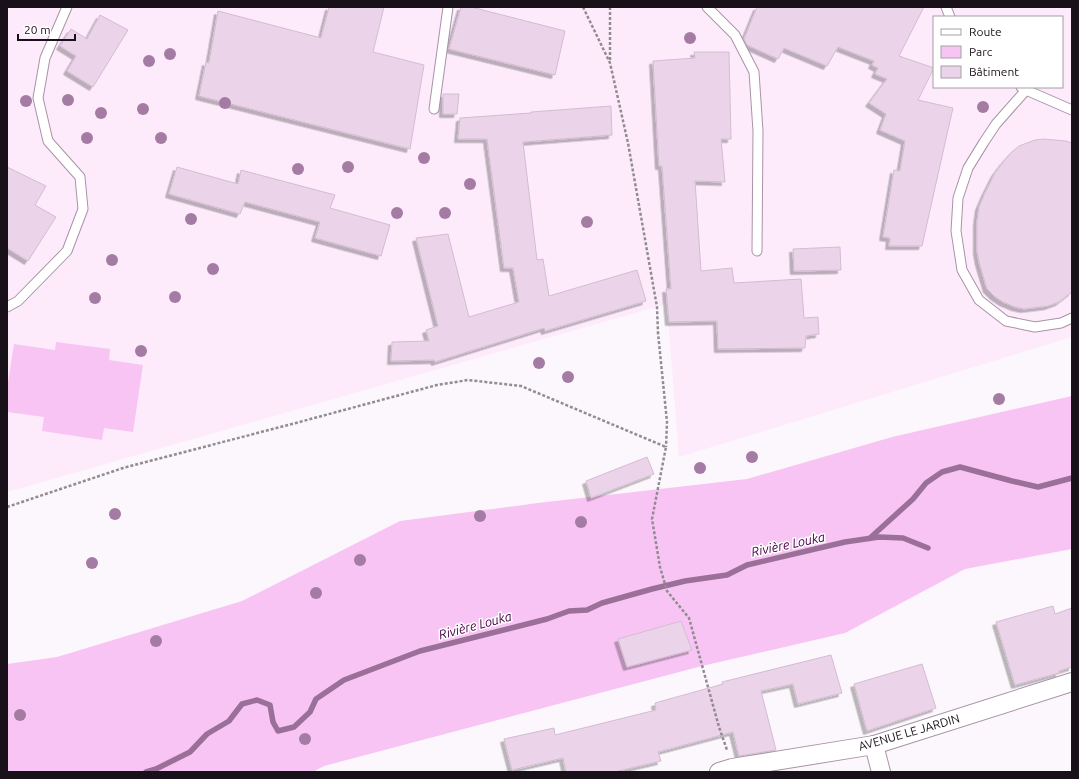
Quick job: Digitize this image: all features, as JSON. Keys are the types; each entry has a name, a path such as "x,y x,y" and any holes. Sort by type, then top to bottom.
{"street":[{"name":"AVENUE LE JARDIN","path":"726,770 874,745 1072,682"},
{"path":"874,745 881,772"}],"lane":[{"path":"7,307 18,301 67,251 83,209 80,177 48,141 38,98 45,58 67,7"},
{"path":"434,109 448,7"},
{"path":"707,7 735,35 754,72 758,131 757,251"},
{"path":"1072,110 1023,89 996,124 968,168 958,198 956,231 962,270 979,300 1006,321 1035,327 1061,323 1072,318"}],"path":[{"path":"583,7 610,63"},
{"path":"610,7 610,63 628,143 657,307 658,333 667,422 666,447 652,519 660,567 667,592 689,618 719,727 726,770"},
{"path":"7,507 123,468 437,385 468,380 521,386 666,447"}],"shaded area":[{"path":"7,7 1072,7 1072,337 679,457 667,304 7,492"}],"green space":[{"path":"56,342 110,349 109,360 143,365 133,432 104,428 102,440 42,431 44,417 7,412 7,389 14,344 55,350"},
{"path":"1072,396 1072,549 965,569 845,633 702,666 324,766 313,772 7,772 7,664 57,657 242,601 400,521 538,503 747,479 892,437"}],"building":[{"path":"329,7 384,7 373,52 424,65 410,149 199,96 206,62 209,63 218,11 321,38"},
{"path":"461,7 471,7 565,31 555,75 449,49"},
{"path":"757,7 924,7 899,56 933,68 918,100 953,108 922,246 889,246 890,238 883,237 894,170 900,171 905,141 880,130 886,114 869,103 887,79 875,74 878,68 872,65 874,61 838,47 827,66 784,48 778,59 747,45 744,39"},
{"path":"100,15 128,30 93,87 67,71 76,56 60,46 71,29 87,39"},
{"path":"694,52 729,52 731,139 721,139 725,182 695,181 701,271 732,268 734,283 801,279 804,318 818,317 819,334 806,336 805,348 718,349 717,321 669,322 666,289 671,289 662,166 659,166 653,61 695,58"},
{"path":"443,94 459,94 457,114 443,114"},
{"path":"611,106 612,135 523,142 537,260 543,259 549,296 637,270 646,301 545,331 544,328 435,362 434,360 391,361 392,342 429,341 426,330 438,326 416,238 448,234 469,317 519,302 513,268 504,268 487,139 458,139 460,118"},
{"path":"1043,139 1072,143 1072,292 1059,302 1048,306 1024,309 1003,302 987,289 977,251 977,222 979,207 985,193 995,173 1004,161 1019,146 1035,140"},
{"path":"7,167 46,186 35,205 56,217 28,261 7,248"},
{"path":"177,167 238,184 241,170 335,195 330,208 390,225 381,256 315,238 320,222 245,202 240,214 169,194"},
{"path":"840,247 841,270 794,271 793,249"},
{"path":"647,457 654,474 591,498 586,481"},
{"path":"1053,606 1055,614 1072,608 1072,667 1059,671 1059,673 1015,685 996,622"},
{"path":"681,621 692,650 627,667 618,639"},
{"path":"831,655 842,693 798,704 793,684 761,691 776,750 739,756 733,732 658,752 661,761 614,772 566,772 563,758 512,770 504,739 554,728 555,735 656,710 655,703 723,684 722,682"},
{"path":"922,664 936,708 867,731 854,684"}],"waterway":[{"name":"Rivière Louka","path":"870,538 913,499 926,483 942,472 960,467 1038,487 1072,478"},
{"name":"Rivière Louka","path":"146,772 156,769 190,752 207,734 229,721 242,704 257,700 270,705 273,722 278,731 294,727 310,712 316,699 344,680 420,651 547,619 569,611 587,610 602,603 652,589 685,581 727,575 747,565 845,542 879,537 903,538 928,548"}]}
